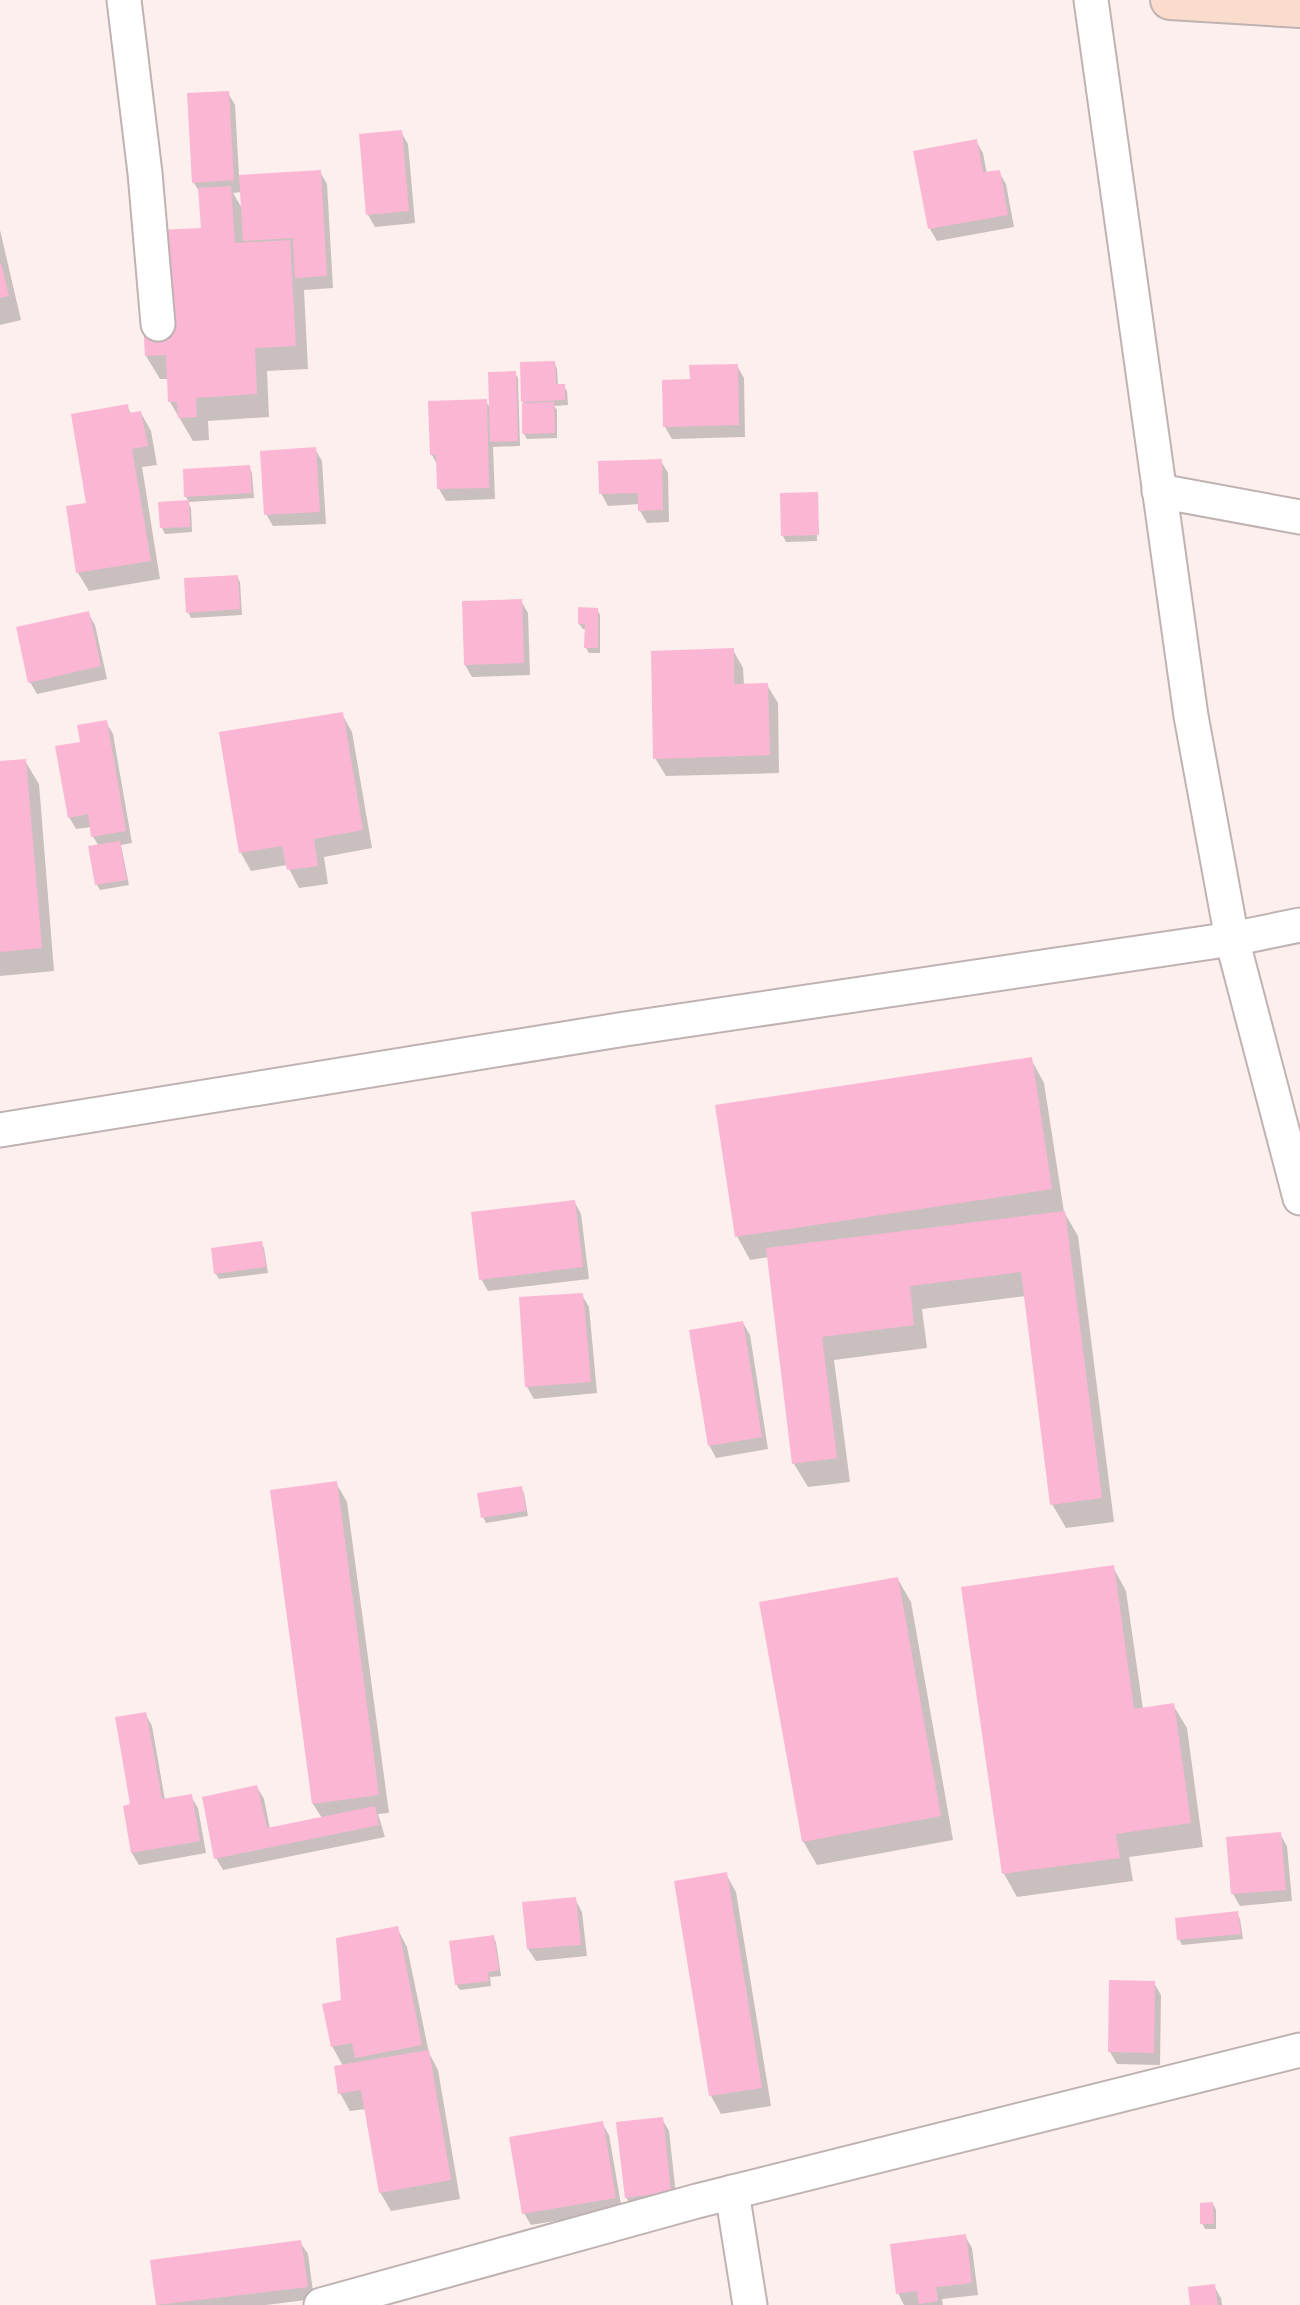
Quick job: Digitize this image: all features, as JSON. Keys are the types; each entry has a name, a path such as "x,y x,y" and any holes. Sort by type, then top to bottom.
{"street":[{"path":"124,0 145,173 158,324"},
{"path":"1090,0 1191,716 1232,939 1300,1198"},
{"path":"1170,0 1300,8"},
{"path":"1159,491 1300,517"},
{"path":"0,1130 611,1031 1232,939 1300,925"},
{"path":"321,2305 732,2192 1300,2050"},
{"path":"732,2192 750,2305"}],"building":[{"path":"229,91 234,180 192,183 187,93"},
{"path":"402,130 409,211 366,215 359,134"},
{"path":"977,139 983,172 1000,170 1008,215 928,229 913,151"},
{"path":"321,170 327,276 295,278 293,238 243,241 239,175"},
{"path":"231,186 235,243 290,240 296,346 255,348 257,394 196,398 197,417 178,418 177,402 168,402 166,355 145,356 138,231 201,228 198,188"},
{"path":"0,264 9,296 0,298"},
{"path":"555,361 556,384 565,384 565,400 521,402 520,362"},
{"path":"738,364 739,425 663,427 662,380 690,379 689,365"},
{"path":"516,371 518,441 490,442 488,372"},
{"path":"487,399 489,488 437,489 436,455 430,455 428,401"},
{"path":"554,402 555,433 522,434 522,403"},
{"path":"128,404 129,413 141,411 148,446 132,449 151,561 76,573 66,506 86,503 71,414"},
{"path":"316,447 320,512 264,515 260,451"},
{"path":"662,459 663,510 638,511 638,493 599,494 598,461"},
{"path":"250,465 252,493 184,497 183,469"},
{"path":"818,492 819,535 781,536 780,493"},
{"path":"189,500 190,527 160,528 158,502"},
{"path":"238,575 240,609 186,613 184,578"},
{"path":"522,599 524,663 464,665 462,601"},
{"path":"578,607 598,608 598,648 584,648 585,624 578,624"},
{"path":"89,611 101,666 28,683 16,627"},
{"path":"734,648 734,684 768,683 770,755 653,759 651,651"},
{"path":"343,712 363,830 314,839 318,866 287,870 282,846 239,853 219,732"},
{"path":"107,720 126,831 91,837 88,814 68,818 55,746 80,742 77,725"},
{"path":"26,759 42,948 0,952 0,761"},
{"path":"120,841 127,880 95,885 88,846"},
{"path":"1032,1057 1052,1189 735,1237 715,1105"},
{"path":"575,1200 583,1267 479,1280 471,1212"},
{"path":"1065,1211 1102,1498 1050,1505 1021,1272 910,1286 914,1325 822,1337 837,1458 792,1464 766,1248"},
{"path":"262,1241 266,1267 214,1274 211,1248"},
{"path":"583,1293 591,1382 525,1387 519,1297"},
{"path":"743,1321 762,1437 708,1446 689,1330"},
{"path":"337,1481 379,1795 312,1804 270,1490"},
{"path":"522,1486 526,1511 481,1518 477,1493"},
{"path":"1114,1565 1134,1709 1174,1703 1191,1823 1116,1834 1120,1858 1002,1874 961,1587"},
{"path":"898,1577 941,1816 802,1842 759,1602"},
{"path":"146,1712 162,1799 192,1794 200,1841 131,1853 123,1806 130,1804 115,1717"},
{"path":"257,1785 267,1828 375,1806 379,1825 214,1859 202,1797"},
{"path":"1281,1832 1286,1890 1231,1894 1226,1837"},
{"path":"727,1872 762,2088 709,2096 674,1881"},
{"path":"576,1897 581,1945 527,1949 522,1902"},
{"path":"1238,1911 1241,1934 1177,1940 1175,1918"},
{"path":"398,1926 422,2045 355,2058 352,2043 331,2047 322,2004 341,2000 336,1938"},
{"path":"494,1935 499,1970 488,1972 489,1981 455,1985 449,1941"},
{"path":"1109,1980 1155,1981 1154,2053 1108,2052"},
{"path":"429,2050 451,2180 379,2193 361,2090 338,2094 334,2066"},
{"path":"663,2117 671,2192 625,2198 616,2122"},
{"path":"603,2121 616,2198 522,2214 509,2137"},
{"path":"1213,2202 1214,2224 1200,2224 1200,2203"},
{"path":"966,2234 972,2283 936,2287 938,2301 919,2304 917,2291 896,2294 890,2244"},
{"path":"301,2240 308,2287 156,2305 150,2260"},
{"path":"1215,2284 1218,2305 1190,2305 1188,2287"}]}
